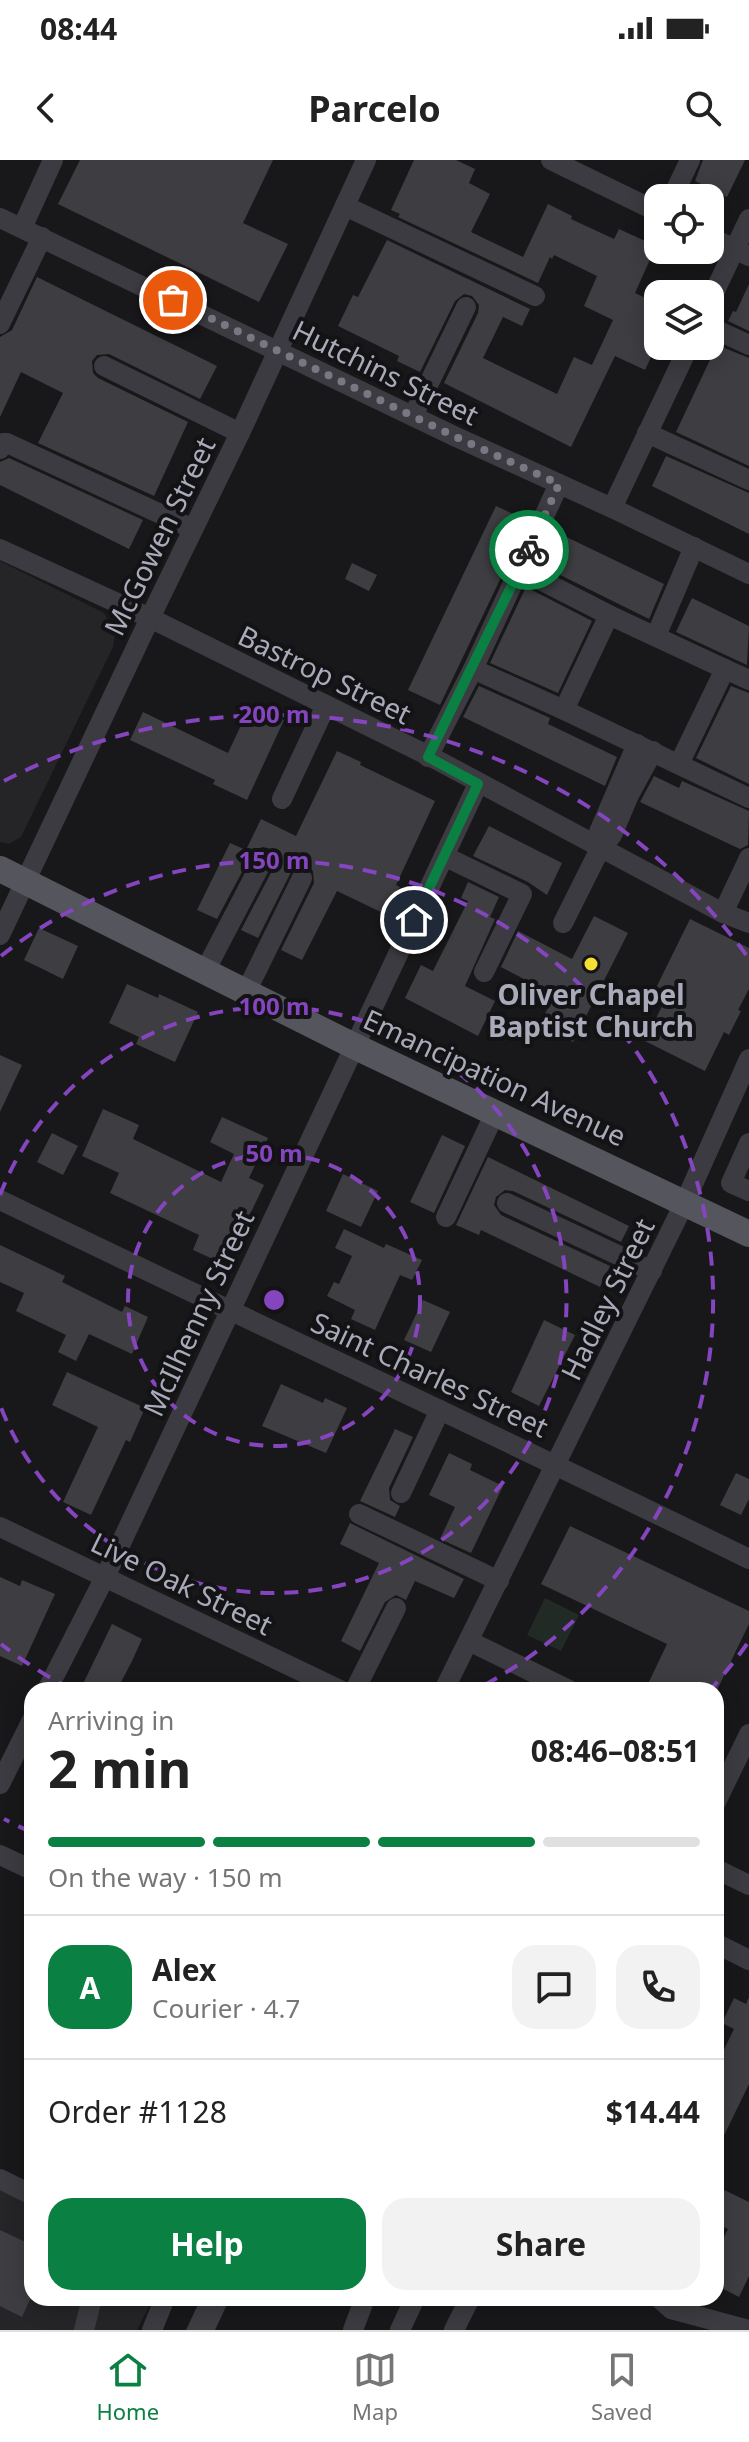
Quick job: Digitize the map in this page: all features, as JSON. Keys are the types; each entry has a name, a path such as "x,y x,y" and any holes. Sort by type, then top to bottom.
{"main road":[{"name":"Emancipation Avenue","path":"0,869 354,1046 749,1234"}],"street":[{"path":"22,228 53,160"},
{"name":"McGowen Street","path":"0,935 279,351 366,160"},
{"path":"551,160 644,205"},
{"path":"679,184 690,160"},
{"path":"345,206 535,296"},
{"name":"Hutchins Street","path":"0,218 749,574"},
{"path":"724,280 742,252 749,219"},
{"path":"0,324 42,237"},
{"path":"413,416 466,307"},
{"path":"724,333 749,345"},
{"path":"612,508 682,360"},
{"path":"104,366 240,433"},
{"path":"647,433 749,480"},
{"path":"0,449 3,443 7,443 193,529"},
{"path":"428,757 521,570 559,484"},
{"path":"656,636 694,547"},
{"name":"Bastrop Street","path":"0,549 150,618 326,705 723,913 749,923"},
{"path":"521,570 749,680"},
{"path":"564,710 609,615"},
{"path":"473,669 749,798"},
{"path":"679,764 725,669"},
{"path":"282,799 326,705"},
{"path":"563,923 600,849 599,832 645,747"},
{"name":"McIlhenny Street","path":"51,1682 105,1577 478,784"},
{"path":"444,856 522,894 484,972"},
{"path":"723,913 749,858"},
{"path":"205,971 263,860"},
{"path":"246,992 302,878"},
{"name":"Hadley Street","path":"448,1682 744,1086 749,1059"},
{"path":"446,1217 495,1113"},
{"path":"749,1143 731,1183 749,1191"},
{"name":"Saint Charles Street","path":"0,1200 749,1559"},
{"path":"507,1203 652,1271"},
{"path":"401,1493 440,1410"},
{"path":"359,1514 499,1581"},
{"name":"Live Oak Street","path":"0,1527 323,1682"},
{"path":"359,1682 396,1608"},
{"path":"469,1641 553,1682"},
{"path":"724,1786 749,1734"},
{"path":"0,1784 24,1736"},
{"path":"0,1855 24,1866"},
{"path":"724,1873 749,1885"},
{"path":"724,1948 749,1960"},
{"path":"0,2179 24,2191"},
{"path":"84,2330 90,2306"},
{"path":"152,2330 162,2306"},
{"path":"353,2330 362,2306"},
{"path":"400,2330 411,2306"},
{"path":"454,2330 466,2306"},
{"path":"668,2306 749,2330"}],"shaded area":[{"path":"0,561 104,613 115,633 113,647 21,837 9,844 0,842"},
{"path":"545,1598 579,1615 561,1651 527,1635"},
{"path":"0,2186 24,2199 24,2306 149,2306 137,2330 0,2330"}],"building":[{"path":"80,160 273,160 243,223 288,244 259,302 58,204"},
{"path":"414,160 456,160 475,169 469,183 490,194 471,232 523,257 548,204 572,216 571,219 614,239 619,229 644,240 644,264 648,264 635,293 644,297 644,360 650,360 645,370 615,356 571,447 444,383 478,313 479,305 472,296 464,294 455,301 420,372 397,361 399,356 338,326 353,295 358,297 387,240 530,309 522,326 503,317 483,358 557,394 574,357 592,365 613,320 584,306 597,276 554,255 552,259 550,257 538,283 398,217 400,214 391,210"},
{"path":"703,160 745,160 727,197 724,196 724,184 695,181"},
{"path":"37,277 217,366 200,399 109,354 97,355 92,361 93,373 98,378 188,422 154,496 38,443 63,393 21,372 0,417 0,337 12,330"},
{"path":"749,284 749,331 728,321 733,311 736,312"},
{"path":"724,348 749,358 749,466 676,432 710,360 724,360"},
{"path":"666,456 749,493 749,534 652,486"},
{"path":"9,458 143,520 129,549 0,485 0,462"},
{"path":"496,506 528,521 440,705 408,690"},
{"path":"552,530 664,584 649,619 536,563"},
{"path":"352,563 377,575 369,591 345,579"},
{"path":"526,587 592,621 558,693 490,663"},
{"path":"692,598 749,626 747,665 676,632"},
{"path":"479,686 550,718 548,724 617,757 605,786 463,717"},
{"path":"731,686 749,693 749,784 696,758"},
{"path":"251,704 284,720 247,800 213,784 215,780 130,740 143,712 228,753"},
{"path":"337,751 435,801 396,885 400,887 387,915 337,891 302,960 281,950 314,883 313,871 307,866 300,865 291,872 258,938 241,930 275,865 274,854 268,848 262,847 252,853 217,919 197,910 230,843 246,850 261,819 296,836"},
{"path":"654,776 679,788 682,781 749,811 748,845 740,849 640,802"},
{"path":"489,826 562,863 547,895 528,882 473,856"},
{"path":"468,882 499,897 490,917 495,919 465,986 495,1001 478,1036 405,998 421,965 433,971 468,901 461,898"},
{"name":"Oliver Chapel Baptist Church","path":"594,916 628,933 573,1042 539,1025 555,995 501,967 518,931 572,959"},
{"path":"690,919 749,948 749,989 729,1035 724,1032 705,1071 645,1041 664,1002 652,996"},
{"path":"39,928 78,946 63,979 24,960"},
{"path":"127,984 158,998 159,994 198,1012 175,1062 136,1044 139,1037 109,1023"},
{"path":"0,1055 22,1065 0,1112"},
{"path":"103,1109 139,1125 133,1139 221,1182 234,1154 210,1142 222,1117 268,1138 249,1178 264,1185 226,1265 193,1250 199,1235 110,1193 119,1173 82,1156"},
{"path":"52,1133 78,1146 63,1175 37,1162"},
{"path":"442,1135 465,1146 434,1213 410,1202"},
{"path":"488,1157 629,1226 621,1242 513,1191 505,1190 496,1197 494,1205 501,1215 610,1266 600,1287 481,1230 479,1235 456,1225"},
{"path":"343,1174 378,1191 361,1227 326,1211"},
{"path":"344,1229 384,1248 386,1244 422,1260 412,1280 400,1275 375,1330 351,1319 355,1310 327,1296 334,1282 339,1284 352,1256 335,1248"},
{"path":"0,1245 65,1276 62,1282 122,1312 125,1306 148,1317 132,1354 89,1334 76,1361 58,1352 66,1335 16,1311 24,1293 0,1282"},
{"path":"423,1300 450,1312 431,1352 404,1340"},
{"path":"544,1320 575,1335 539,1406 511,1392"},
{"path":"67,1372 145,1408 130,1442 126,1440 91,1515 63,1502 98,1427 52,1405"},
{"path":"281,1384 323,1403 325,1398 347,1408 326,1453 262,1426"},
{"path":"395,1429 413,1437 389,1488 390,1500 400,1506 395,1517 360,1501"},
{"path":"449,1453 472,1464 470,1470 503,1486 471,1553 440,1539 455,1507 429,1495"},
{"path":"736,1473 749,1479 749,1499 741,1515 720,1505"},
{"path":"350,1523 464,1579 454,1598 415,1581 406,1600 396,1595 385,1602 360,1651 341,1641 379,1563 340,1544"},
{"path":"570,1526 749,1611 749,1624 721,1682 649,1682 667,1644 541,1584"},
{"path":"0,1577 20,1586 22,1580 55,1594 22,1666 0,1656"},
{"path":"112,1624 142,1639 121,1682 84,1682"},
{"path":"749,1997 749,2084 724,2136 724,2050 734,2029 724,2024 724,2019 734,1998 746,2004"},
{"path":"724,2190 749,2202 749,2276 739,2297 724,2289 724,2237 728,2229 724,2227"},
{"path":"0,2230 24,2241 24,2306 27,2306 22,2317 0,2306"},
{"path":"197,2306 226,2306 215,2330 186,2330"}],"way so far":[{"path":"173,300 559,484 529,550"}],"place":[{"name":"Oliver Chapel Baptist Church","path":"591,964"}],"route":[{"path":"414,920 478,784 428,757 529,550"}]}
